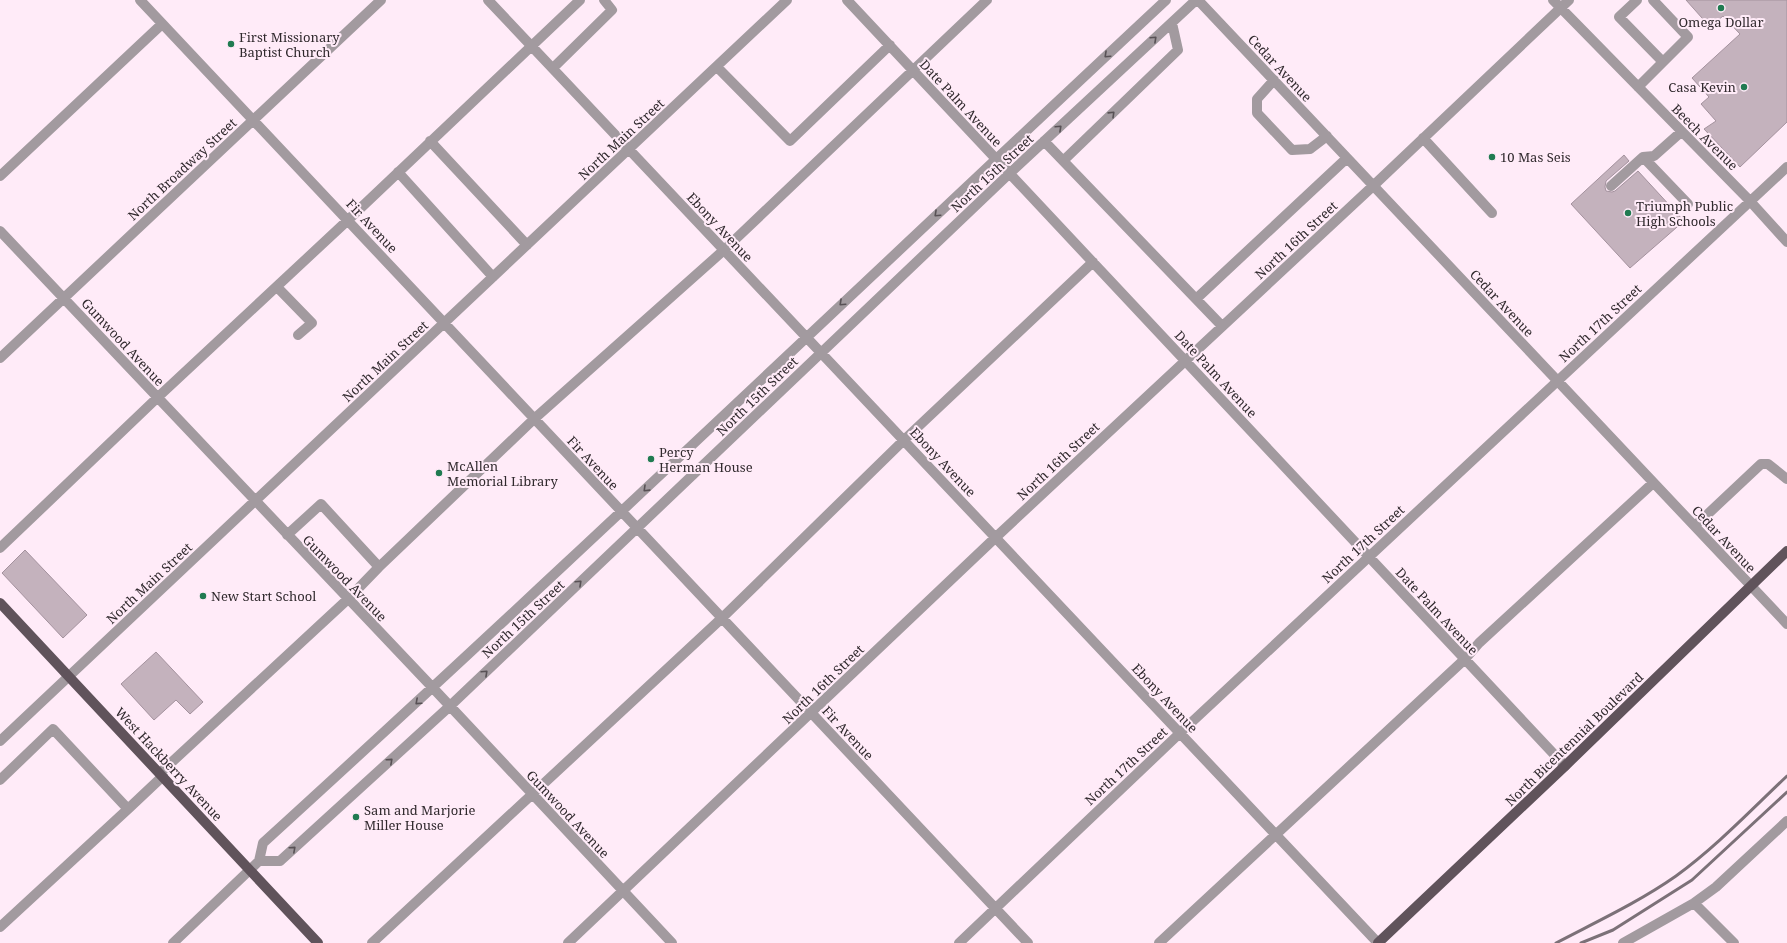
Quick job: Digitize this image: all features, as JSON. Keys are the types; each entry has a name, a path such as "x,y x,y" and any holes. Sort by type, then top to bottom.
{"main road":[{"name":"North Bicentennial Boulevard","path":"1378,943 1565,766 1787,552"},
{"name":"West Hackberry Avenue","path":"0,603 318,943"}],"street":[{"name":"Fir Avenue","path":"140,0 1028,943"},
{"name":"North Broadway Street","path":"0,358 381,0"},
{"name":"Ebony Avenue","path":"488,0 807,336 995,538 1378,943"},
{"path":"0,548 157,398 277,287 580,0"},
{"path":"553,68 612,10 604,0"},
{"name":"North Main Street","path":"0,741 788,0"},
{"name":"Date Palm Avenue","path":"847,0 1565,766"},
{"path":"0,926 128,809 161,775 348,599 379,567 534,419 724,250 987,0"},
{"name":"North 15th Street","path":"1166,0 807,336 622,512 433,688 263,843 259,861 280,861 450,706 1010,173 1197,0"},
{"name":"Cedar Avenue","path":"1197,0 1787,624"},
{"name":"North 16th Street","path":"568,943 995,538 1374,186 1557,4 1569,0"},
{"path":"1637,0 1619,17 1663,62"},
{"path":"1638,87 1688,37 1653,0"},
{"name":"Beech Avenue","path":"1557,4 1681,132 1750,200 1787,242"},
{"path":"1064,160 1178,50 1172,23"},
{"path":"0,176 162,24"},
{"path":"717,67 790,141 890,45"},
{"path":"1274,80 1257,99 1257,113 1292,150 1310,149 1327,136"},
{"path":"1611,186 1643,157 1654,156 1681,132"},
{"path":"1423,138 1492,212"},
{"path":"430,141 527,245"},
{"path":"1044,141 1064,160 1222,326"},
{"path":"1643,157 1688,204"},
{"path":"1196,299 1347,158"},
{"name":"North 17th Street","path":"958,943 1369,556 1787,167"},
{"path":"398,172 493,277"},
{"name":"Gumwood Avenue","path":"0,231 287,536 450,706 672,943"},
{"path":"372,943 722,618 904,440 1093,262"},
{"path":"277,287 312,323 298,336"},
{"path":"1695,526 1761,464 1768,464 1787,479"},
{"path":"1159,943 1653,482"},
{"path":"287,536 321,504 379,567"},
{"path":"0,780 53,729 128,809"},
{"path":"1623,943 1694,903 1716,887 1787,821"},
{"path":"173,943 259,861"},
{"path":"1694,903 1734,943"}],"building":[{"name":"Casa Kevin","path":"1686,0 1787,0 1787,122 1740,167 1704,129 1716,121 1701,104 1709,97 1692,78 1740,34 1723,16 1710,27"},
{"name":"Triumph Public High Schools","path":"1624,155 1629,161 1606,181 1606,191 1615,191 1638,171 1684,221 1630,268 1571,204"},
{"path":"25,550 87,615 63,638 2,573"},
{"path":"156,652 203,702 190,714 176,700 154,720 121,684"}],"railway":[{"path":"1556,943 1632,903 1676,876 1719,841 1787,776"},
{"path":"1581,943 1613,930 1692,880 1787,792"}],"place":[{"name":"Omega Dollar","path":"1721,8"},
{"name":"First Missionary Baptist Church","path":"231,44"},
{"name":"Casa Kevin","path":"1744,87"},
{"name":"10 Mas Seis","path":"1492,157"},
{"name":"Triumph Public High Schools","path":"1628,213"},
{"name":"Percy Herman House","path":"651,459"},
{"name":"McAllen Memorial Library","path":"439,473"},
{"name":"New Start School","path":"203,596"},
{"name":"Sam and Marjorie Miller House","path":"356,817"}]}
